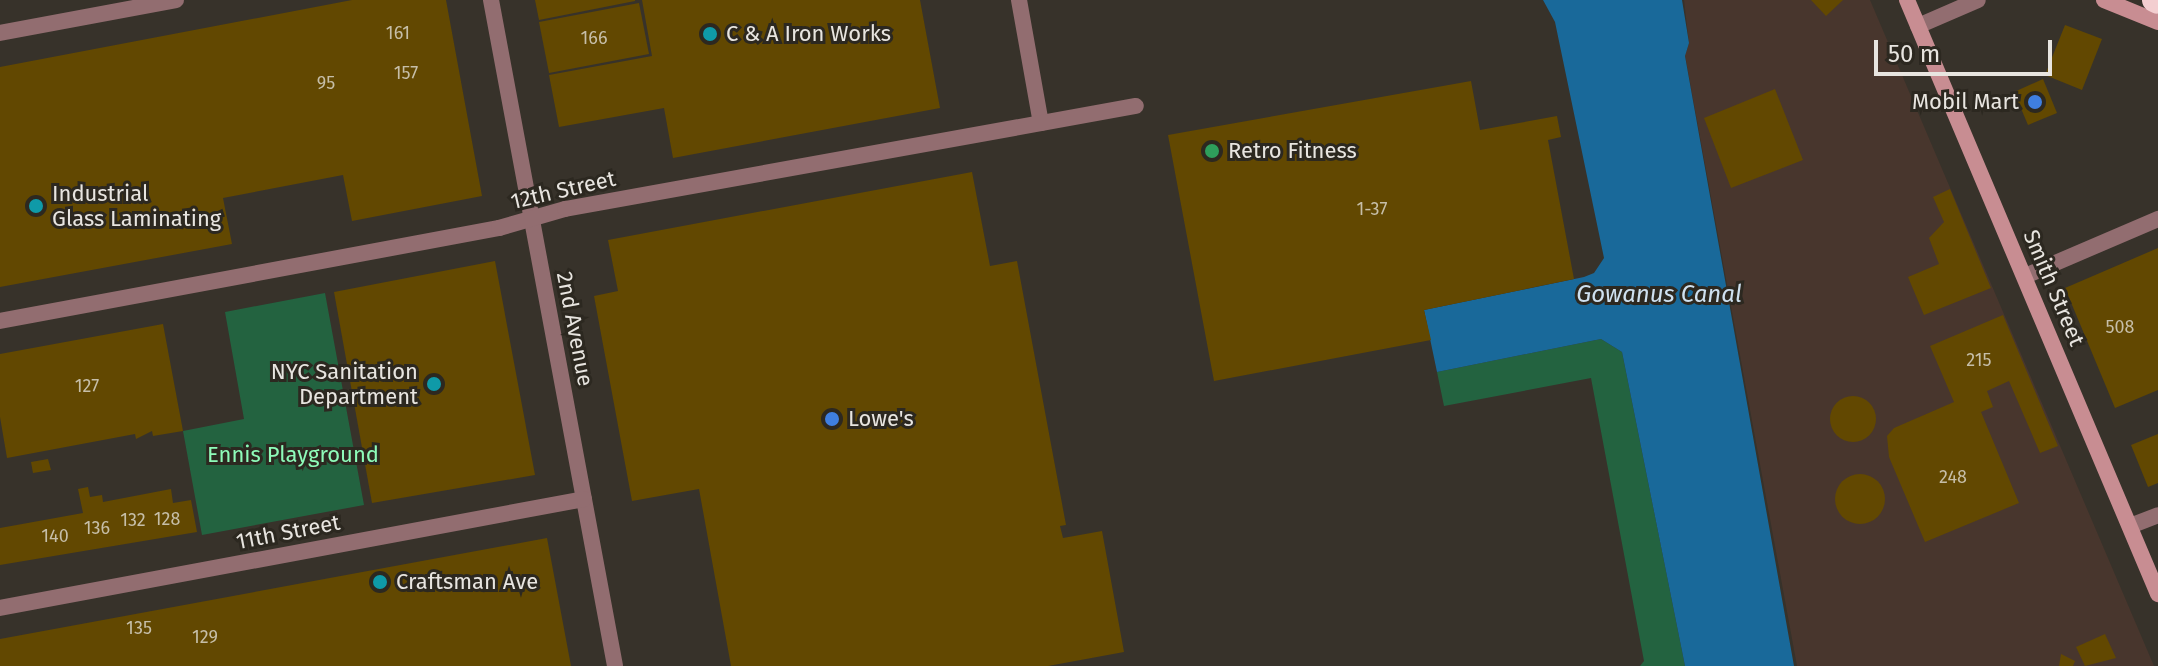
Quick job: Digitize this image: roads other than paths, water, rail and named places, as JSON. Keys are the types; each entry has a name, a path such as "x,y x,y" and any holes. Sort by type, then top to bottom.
{"street":[{"path":"0,33 176,0"},
{"name":"2nd Avenue","path":"491,0 615,666"},
{"path":"1019,0 1041,123"},
{"name":"Smith Street","path":"1907,0 2158,594"},
{"path":"1918,26 1978,0"},
{"path":"2104,0 2158,22"},
{"name":"12th Street","path":"0,321 1136,106"},
{"path":"2025,276 2158,219"},
{"name":"11th Street","path":"0,608 584,499"},
{"path":"2130,526 2158,515"}],"water":[{"name":"Gowanus Canal","path":"1543,0 1682,0 1689,43 1685,56 1794,666 1685,666 1622,352 1601,339 1437,372 1424,310 1584,277 1594,273 1604,258 1555,22"}],"place":[{"name":"C & A Iron Works","path":"710,34"},
{"name":"Mobil Mart","path":"2035,102"},
{"name":"Retro Fitness","path":"1212,151"},
{"name":"Industrial Glass Laminating","path":"36,206"},
{"name":"NYC Sanitation Department","path":"434,384"},
{"name":"Lowe's","path":"832,419"},
{"name":"Craftsman Ave","path":"380,582"}],"park label":[{"name":"Ennis Playground","path":"293,455"}]}
